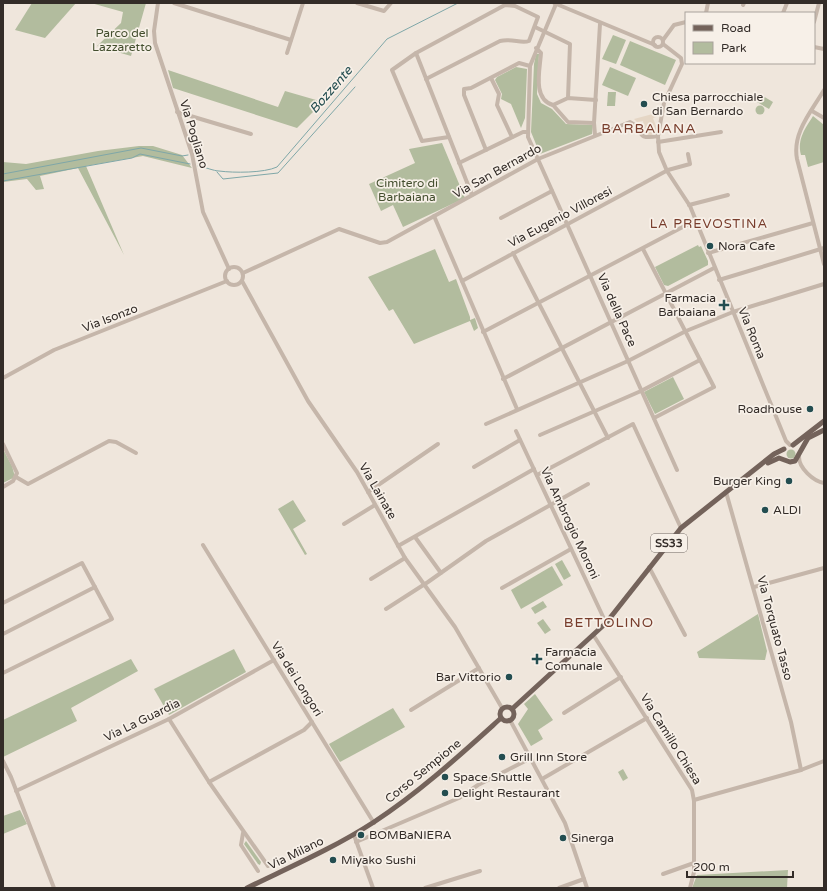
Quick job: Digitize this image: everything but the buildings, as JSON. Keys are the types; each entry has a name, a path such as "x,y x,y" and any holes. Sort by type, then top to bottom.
{"main road":[{"path":"751,473 774,454 824,421"},
{"path":"751,473 775,458 793,462 799,455 808,438 824,430"},
{"path":"788,446 798,449 799,455"},
{"path":"785,459 783,455 788,446"},
{"name":"SS33","path":"512,709 606,624 681,528 751,473"},
{"path":"508,707 512,709 514,715 510,720 504,720 501,718 500,713 502,708 508,707"},
{"name":"Corso Sempione","path":"354,835 374,823 415,793 501,718"},
{"name":"Via Milano","path":"247,888 354,835"}],"street":[{"name":"Via Pogliano","path":"158,3 154,43 192,154 203,212 229,269"},
{"path":"174,3 291,40"},
{"path":"287,53 303,3"},
{"path":"357,3 384,12 391,3"},
{"path":"459,164 512,137 523,132 527,132 530,66 555,3 600,24 659,47 660,40"},
{"path":"815,18 819,3"},
{"path":"426,79 500,41 512,38 527,42 530,39 538,20 536,15 515,6 505,5 416,53 393,69 392,72 422,141 449,136"},
{"path":"655,45 674,25 685,22"},
{"path":"595,134 594,123 600,24"},
{"path":"535,27 570,44 568,98"},
{"path":"644,40 660,40 680,58 682,64 664,103 658,136 662,160 667,171 690,205 728,195"},
{"path":"815,47 824,50"},
{"path":"536,48 541,53 539,92 544,101 553,105 564,120 568,122 594,123"},
{"path":"416,53 472,195"},
{"path":"486,150 464,95 464,89 491,78 518,63 530,66"},
{"path":"491,78 500,94 497,105 512,137"},
{"path":"824,90 798,135 796,145 813,223 822,249 824,264"},
{"path":"553,105 568,98 596,100"},
{"path":"812,111 824,118"},
{"path":"177,112 251,134"},
{"name":"Via San Bernardo","path":"242,273 339,229 384,243 468,199 472,195 538,159 595,134 632,122 640,134 646,138 658,136"},
{"name":"Via della Pace","path":"527,132 677,470"},
{"path":"658,142 720,132"},
{"name":"Via Eugenio Villoresi","path":"462,281 667,171 690,164 688,154"},
{"path":"501,218 552,191"},
{"name":"Via Roma","path":"690,205 714,268 788,446"},
{"path":"434,216 517,409"},
{"path":"483,332 539,304 696,220"},
{"path":"708,253 813,223"},
{"path":"643,249 714,386 654,418"},
{"path":"719,280 822,249"},
{"path":"513,254 608,438"},
{"path":"236,267 242,273 242,281 236,285 227,281 225,274 229,269 236,267"},
{"path":"503,379 714,268"},
{"name":"Via Isonzo","path":"3,378 54,350 227,281"},
{"name":"Via Lainate","path":"242,281 304,396 357,472 405,558 455,627 502,708"},
{"path":"486,424 517,409 580,383 686,332 733,312 824,284"},
{"path":"540,435 641,391 700,360"},
{"path":"537,475 633,424 681,528"},
{"name":"Via Ambrogio Moroni","path":"516,431 606,624"},
{"path":"474,467 520,440"},
{"path":"16,477 28,484 109,441 116,442 136,453"},
{"path":"3,444 15,468 16,477"},
{"path":"368,492 438,444"},
{"path":"799,455 802,466"},
{"path":"793,462 802,466 813,478 824,483"},
{"path":"398,546 534,469"},
{"path":"3,487 16,477"},
{"path":"386,609 424,585 486,541 588,484"},
{"name":"Via Torquato Tasso","path":"726,492 791,722 801,770"},
{"path":"344,524 375,505"},
{"path":"415,537 441,573"},
{"name":"Via dei Longori","path":"203,545 374,823"},
{"path":"502,588 571,549"},
{"path":"371,579 405,558"},
{"path":"3,603 82,563 112,619 3,673"},
{"path":"649,568 685,635"},
{"path":"754,587 824,568"},
{"path":"3,634 95,587"},
{"name":"Via Camillo Chiesa","path":"594,636 690,787 694,800 694,863 693,877 690,888"},
{"name":"Via La Guardia","path":"16,791 169,719 274,660"},
{"path":"411,710 479,668"},
{"path":"564,713 621,678"},
{"path":"542,779 647,718"},
{"path":"169,719 243,833 268,866"},
{"path":"510,720 567,829 587,888"},
{"path":"209,782 304,730 312,722"},
{"path":"304,730 316,728"},
{"path":"356,842 461,797 478,785 531,758"},
{"path":"3,761 54,888"},
{"path":"694,800 801,770 824,761"},
{"path":"243,833 241,845 258,870"},
{"path":"354,835 373,888"},
{"path":"663,874 694,863"},
{"path":"425,888 480,871"},
{"path":"559,888 584,879"}],"green space":[{"name":"Parco del Lazzaretto","path":"32,3 76,3 45,38 15,30"},
{"name":"Parco del Lazzaretto","path":"91,3 146,3 131,56 97,46 121,23 123,12"},
{"path":"613,35 626,40 616,64 602,59"},
{"path":"630,41 676,60 665,85 620,65"},
{"path":"536,54 539,54 537,94 541,103 552,109 566,124 593,125 592,134 540,154 531,132 534,64"},
{"path":"516,67 527,69 525,118 521,128 511,104 501,99 502,94 495,80 497,77"},
{"path":"610,67 636,78 628,96 602,85"},
{"path":"168,70 278,107 285,91 323,102 297,128 173,88"},
{"path":"608,92 616,92 615,106 607,106"},
{"path":"761,95 773,102 769,109 757,102"},
{"path":"760,105 765,110 760,115 755,110"},
{"path":"813,116 824,125 824,162 808,167 805,155 801,155 800,144 802,134"},
{"name":"Cimitero di Barbaiana","path":"442,143 465,198 403,227 393,205 381,211 369,184 415,163 409,149"},
{"path":"139,146 153,146 182,155 192,168 143,156 86,166 124,255 78,168 40,176 44,189 36,190 27,179 3,182 3,162 26,164 98,151"},
{"path":"698,245 699,247 701,246 708,261 708,265 668,286 664,285 655,267"},
{"path":"435,249 449,282 456,279 470,320 475,318 478,328 474,331 470,321 414,344 393,309 389,311 368,277"},
{"path":"673,377 684,399 655,414 644,392"},
{"path":"3,449 12,466 15,477 3,483"},
{"path":"791,449 796,454 791,459 786,454"},
{"path":"293,500 306,521 293,529 307,554 305,555 278,509"},
{"path":"562,560 571,576 564,580 555,564"},
{"path":"552,566 563,585 521,609 511,590"},
{"path":"543,601 547,607 535,614 531,608"},
{"path":"758,614 767,651 765,660 699,658 697,652"},
{"path":"543,619 551,630 545,634 537,623"},
{"path":"234,649 246,672 169,715 154,689"},
{"path":"131,659 138,671 71,708 77,721 3,757 3,720"},
{"path":"535,694 553,720 538,730 543,739 531,746 518,724 528,709 524,704"},
{"path":"393,708 405,727 340,762 329,744"},
{"path":"623,769 628,778 623,781 618,772"},
{"path":"20,810 27,824 3,834 3,816"},
{"path":"246,841 261,862 260,865 244,844"},
{"path":"788,870 787,888 692,888 697,875"}],"shaded area":[{"path":"660,112 659,116 653,118 657,129 656,133 648,136 645,132 643,121 637,122 634,119"}],"waterway":[{"name":"Bozzente","path":"198,166 225,172 257,171 277,167 387,39 458,3"},
{"name":"Bozzente","path":"217,172 223,179 278,173 355,87"},
{"path":"3,174 141,148 182,156 188,155"},
{"name":"Bozzente","path":"3,181 132,158 140,154 190,164"}],"place":[{"name":"Chiesa parrocchiale di San Bernardo","path":"644,104"},
{"name":"Nora Cafe","path":"710,246"},
{"name":"Farmacia Barbaiana","path":"724,305"},
{"name":"Roadhouse","path":"810,409"},
{"name":"Burger King","path":"789,481"},
{"name":"ALDI","path":"765,510"},
{"name":"Farmacia Comunale","path":"537,659"},
{"name":"Bar Vittorio","path":"509,677"},
{"name":"Grill Inn Store","path":"502,757"},
{"name":"Space Shuttle","path":"445,777"},
{"name":"Delight Restaurant","path":"445,793"},
{"name":"BOMBaNIERA","path":"361,835"},
{"name":"Sinerga","path":"563,838"},
{"name":"Miyako Sushi","path":"333,860"}],"district":[{"name":"BARBAIANA","path":"649,128"},
{"name":"LA PREVOSTINA","path":"709,224"},
{"name":"BETTOLINO","path":"609,622"}]}
